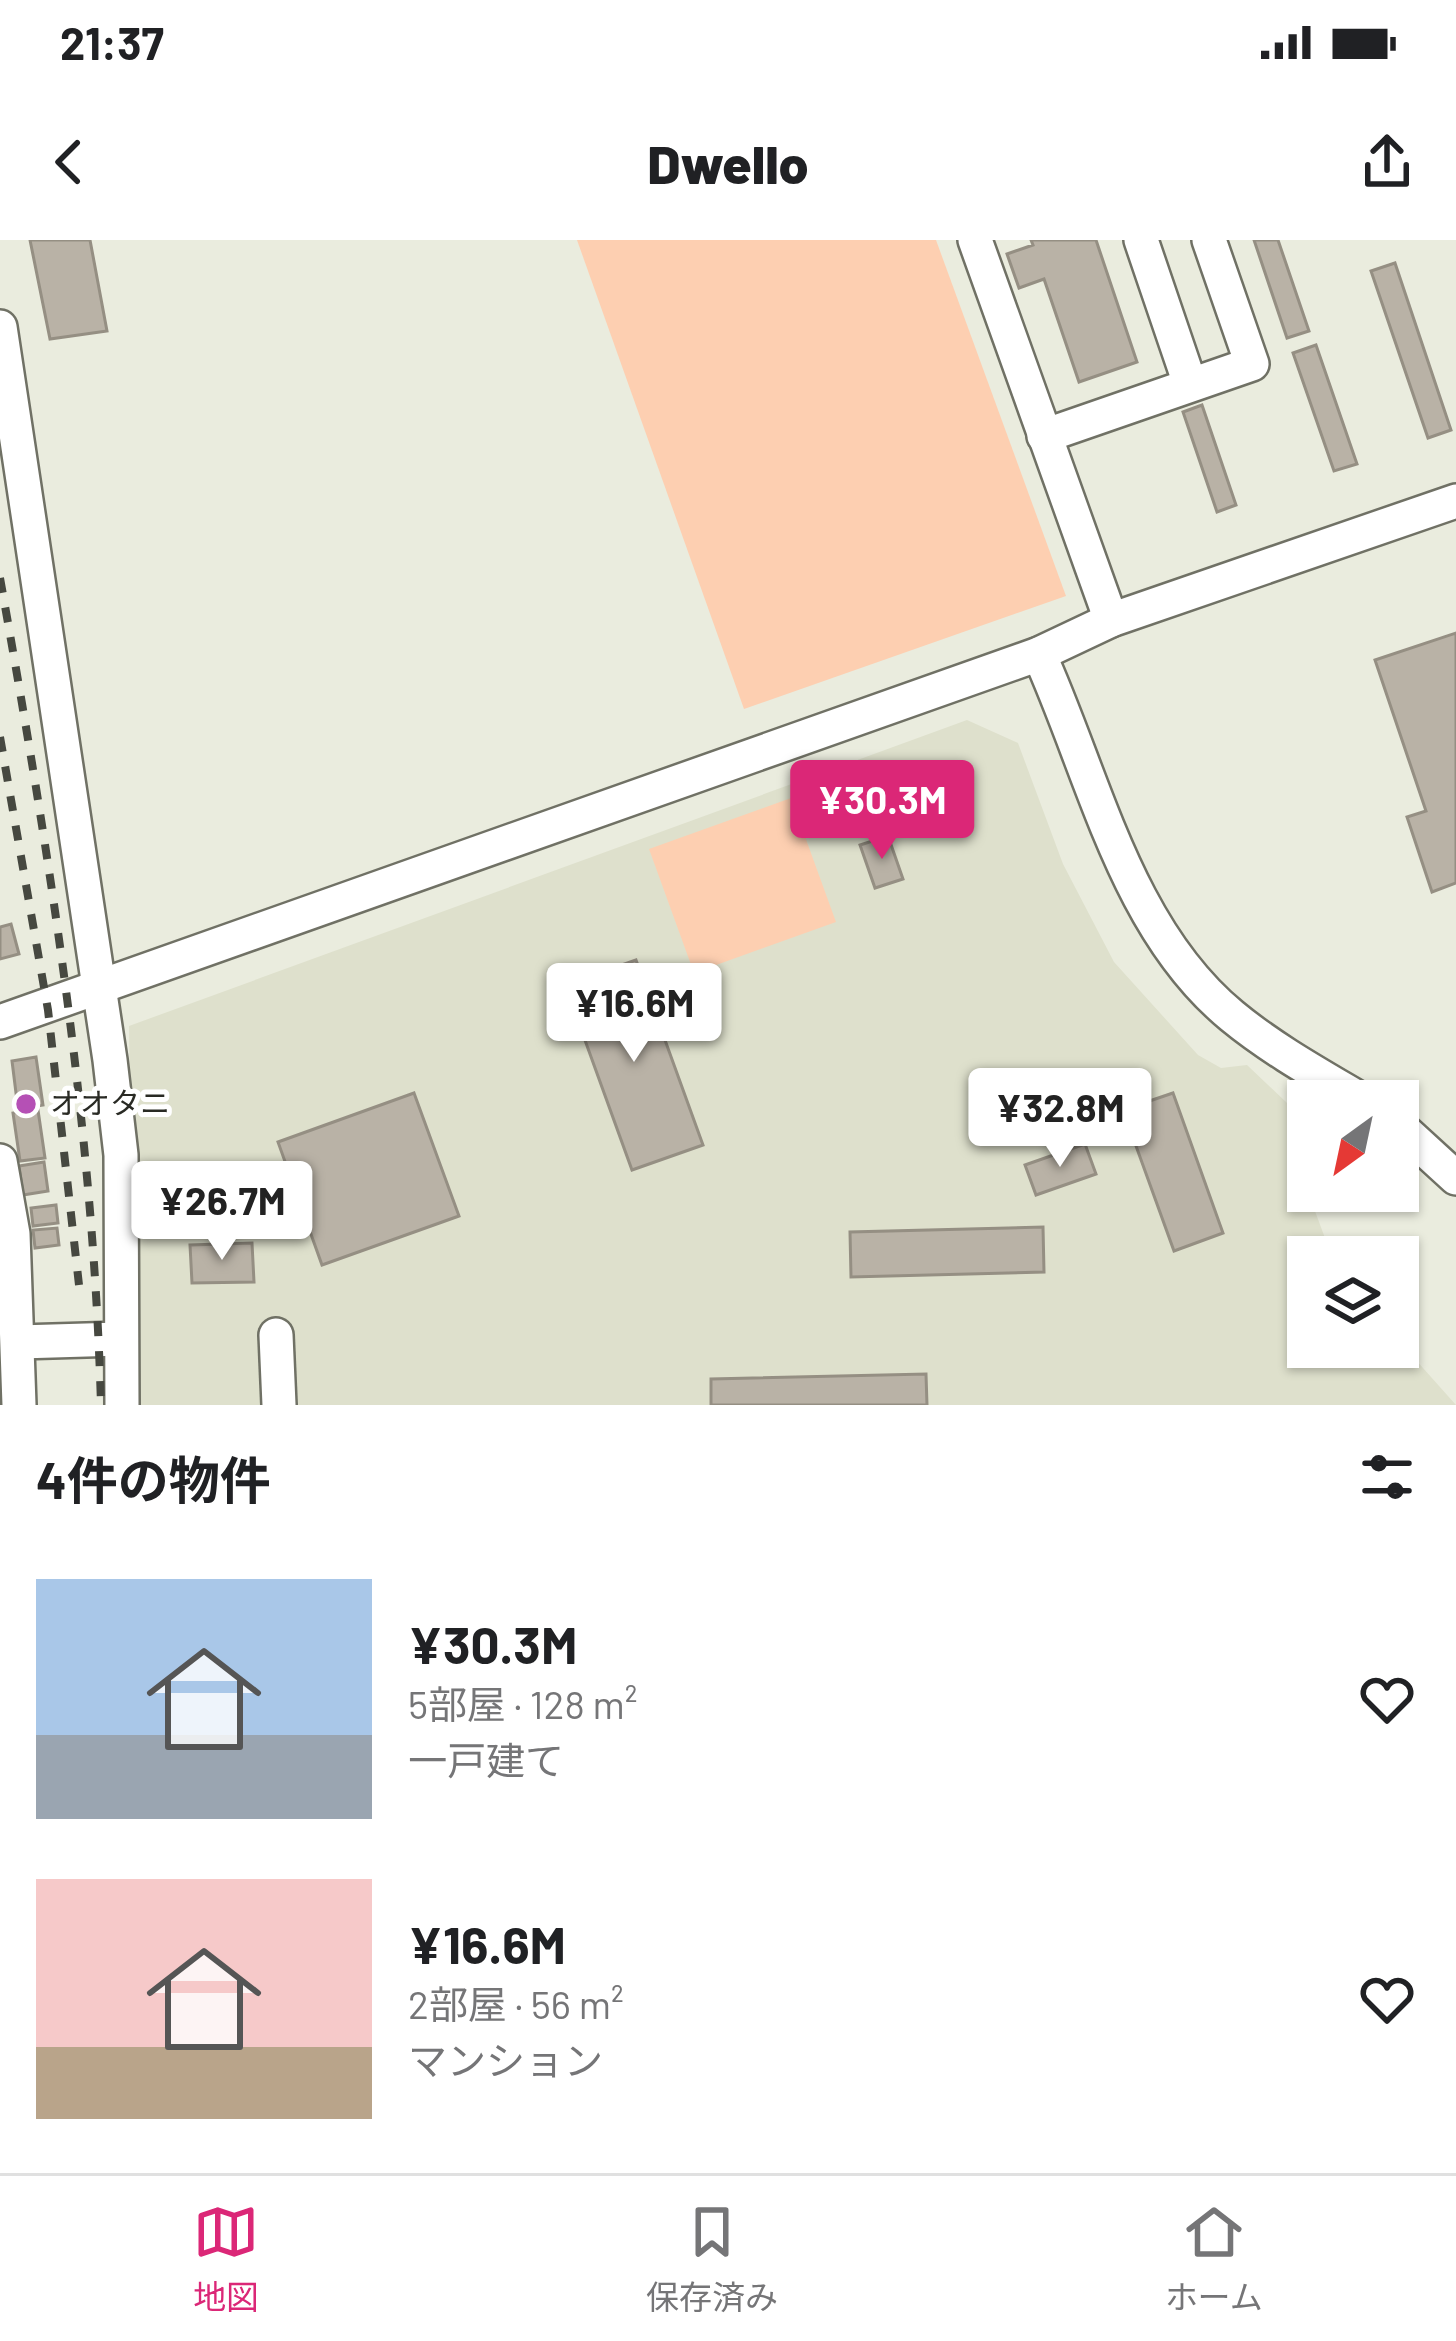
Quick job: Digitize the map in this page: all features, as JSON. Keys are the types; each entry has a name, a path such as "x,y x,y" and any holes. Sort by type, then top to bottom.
{"street":[{"path":"975,240 1111,620"},
{"path":"1141,240 1190,383"},
{"path":"1044,436 1252,364 1210,240"},
{"path":"0,327 121,1155 122,1405"},
{"path":"0,1022 1039,654 1111,620 1456,501"},
{"path":"1039,654 1141,902 1176,955 1229,1014 1331,1080"},
{"path":"1419,1144 1456,1178"},
{"path":"0,1161 14,1234 19,1405"},
{"path":"276,1335 279,1405"},
{"path":"19,1342 120,1339"}],"shaded area":[{"path":"577,240 936,240 1066,596 744,709"},
{"path":"967,720 1018,743 1063,864 1114,962 1198,1055 1221,1068 1247,1065 1287,1103 1287,1212 1315,1212 1324,1236 1287,1236 1287,1368 1419,1368 1419,1364 1456,1405 134,1405 129,1026"},
{"path":"791,798 836,922 694,973 649,849"}],"building":[{"path":"30,240 90,240 107,331 50,339"},
{"path":"1031,240 1096,240 1137,362 1079,382 1044,279 1019,288 1007,254 1033,245"},
{"path":"1254,240 1278,240 1309,331 1287,338"},
{"path":"1395,263 1451,430 1428,438 1371,271"},
{"path":"1316,345 1357,464 1334,471 1293,353"},
{"path":"1202,405 1236,505 1217,512 1183,412"},
{"path":"1456,633 1456,883 1432,892 1407,817 1426,811 1375,660"},
{"path":"888,836 903,879 875,888 860,845"},
{"path":"11,924 19,954 0,959 0,927"},
{"path":"636,960 703,1145 632,1170 565,985"},
{"path":"36,1057 43,1105 18,1109 12,1061"},
{"path":"414,1093 459,1216 322,1265 278,1142"},
{"path":"1173,1093 1223,1233 1174,1251 1123,1110"},
{"path":"38,1110 45,1158 20,1161 13,1113"},
{"path":"1085,1144 1096,1174 1036,1195 1025,1165"},
{"path":"44,1162 48,1191 23,1195 19,1166"},
{"path":"56,1205 58,1223 33,1226 31,1208"},
{"path":"1043,1227 1044,1272 851,1277 850,1232"},
{"path":"57,1228 59,1245 35,1248 33,1230"},
{"path":"252,1243 254,1282 192,1283 190,1245"},
{"path":"926,1374 927,1405 711,1405 711,1379"}],"railway":[{"path":"0,578 66,990 89,1197 101,1405"},
{"path":"0,737 48,1010 79,1285"}],"place":[{"name":"オオタニ","path":"26,1104"}]}
